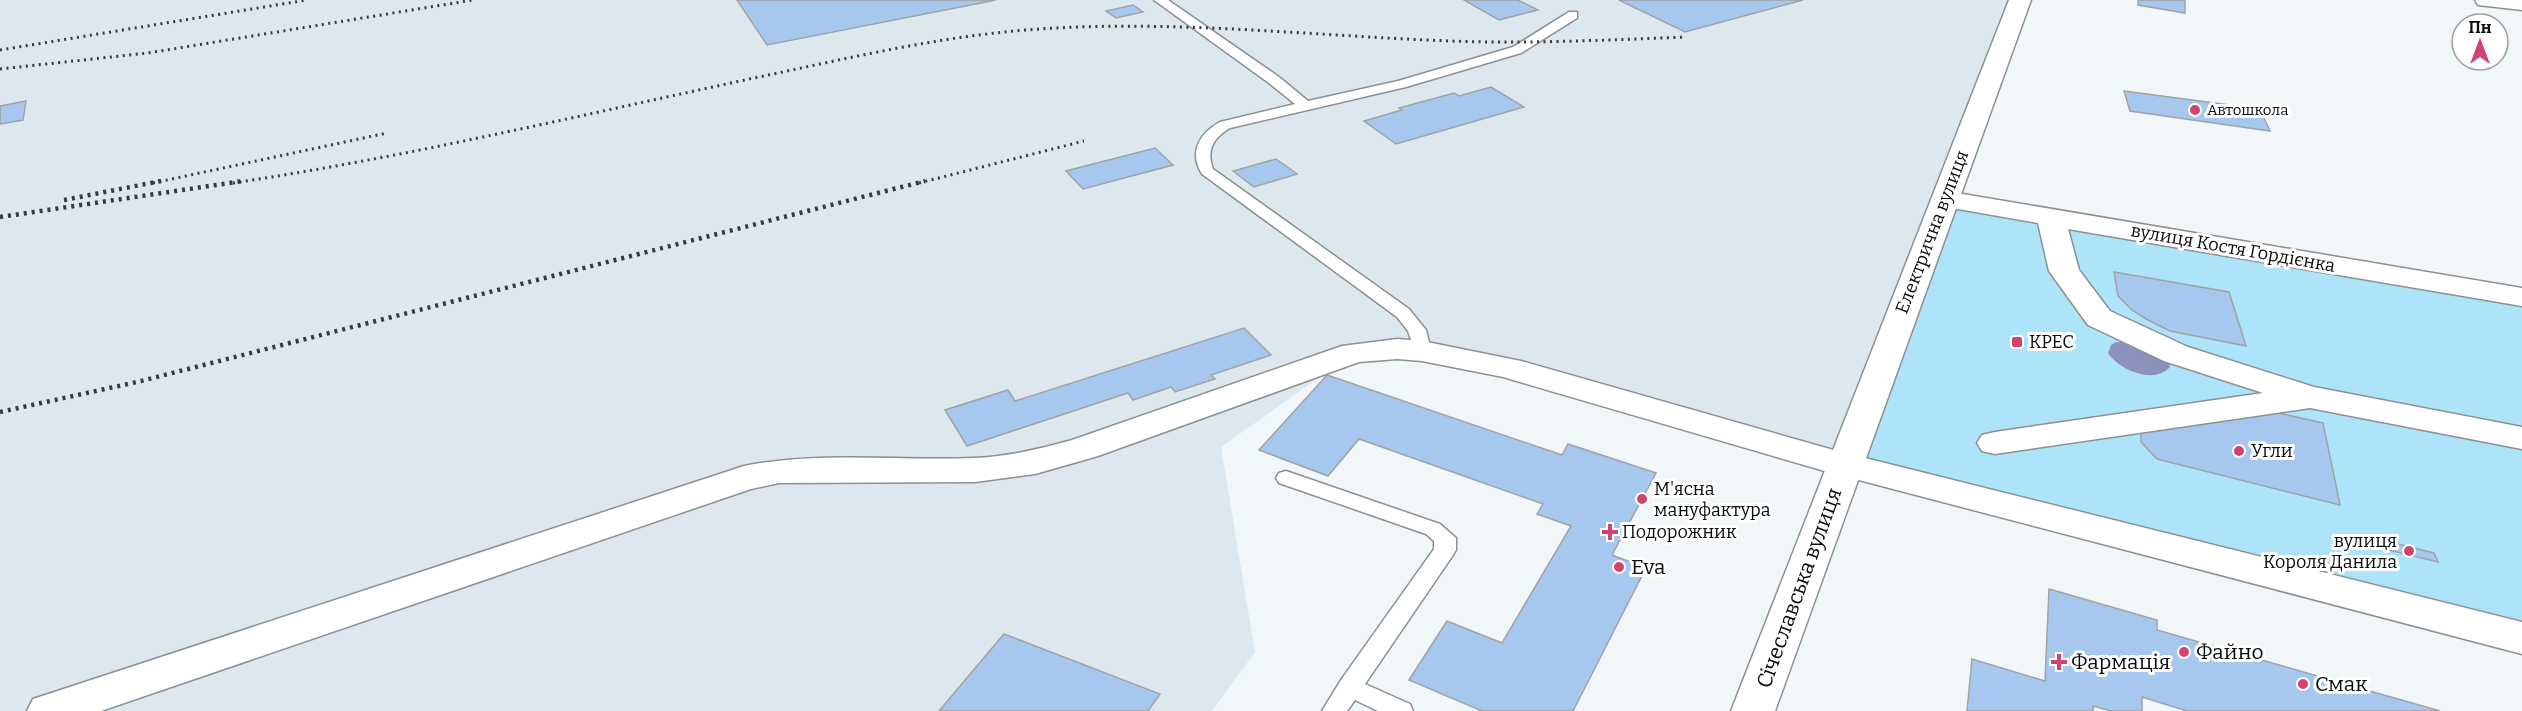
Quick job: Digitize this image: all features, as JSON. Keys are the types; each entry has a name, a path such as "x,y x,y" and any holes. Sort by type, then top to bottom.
{"street":[{"name":"Електрична вулиця","path":"1845,465 2020,0"},
{"path":"2486,0 2522,4"},
{"name":"вулиця Костя Гордієнка","path":"1945,199 2522,297"},
{"path":"2051,217 2064,272 2099,318 2176,354 2310,398 2522,438"},
{"path":"49,711 744,478 779,471 975,470 1035,462 1085,448 1354,353 1397,349 1422,351 1509,368 1845,465 2522,638"},
{"path":"1995,443 2310,398"},
{"name":"Січеславська вулиця","path":"1753,711 1845,465"}],"lane":[{"path":"1160,0 1274,80 1305,106"},
{"path":"1422,351 1417,330 1402,313 1207,171 1202,160 1202,148 1208,136 1225,125 1401,84 1517,50 1573,15"},
{"path":"1286,478 1433,529 1445,538 1445,550 1334,711"},
{"path":"1349,687 1401,711"}],"shaded area":[{"path":"0,0 2020,0 1845,465 1509,368 1354,353 1221,447 1255,652 1212,711 0,711"},
{"path":"1945,199 2522,297 2522,638 1845,465"},
{"path":"2116,342 2130,342 2169,360 2170,367 2155,375 2128,370 2108,353 2111,345"}],"building":[{"path":"737,0 996,0 767,45"},
{"path":"1464,0 1518,0 1538,10 1499,20"},
{"path":"1619,0 1803,0 1685,32"},
{"path":"2138,0 2185,0 2185,13 2138,5"},
{"path":"1133,5 1143,12 1116,18 1106,11"},
{"path":"1491,87 1524,107 1396,144 1364,121 1402,110 1399,108 1454,93 1459,96"},
{"name":"Автошкола","path":"2124,91 2260,109 2270,131 2130,111"},
{"path":"26,101 23,120 0,124 0,106"},
{"path":"1155,148 1173,165 1083,189 1066,171"},
{"path":"1276,159 1297,174 1254,187 1233,171"},
{"path":"2114,272 2229,292 2246,346 2170,331 2148,320 2132,310 2118,296"},
{"path":"1244,328 1271,355 1211,375 1215,379 1175,392 1171,387 1133,400 1128,393 967,446 945,410 1008,390 1015,401"},
{"path":"1327,375 1562,455 1568,444 1656,473 1612,555 1646,568 1573,711 1482,711 1409,680 1447,621 1502,643 1571,526 1537,514 1543,504 1359,439 1328,476 1259,450"},
{"name":"Угли","path":"2265,410 2323,423 2340,505 2157,459 2141,442 2141,427"},
{"name":"вулиця Короля Данила","path":"2382,540 2434,553 2438,562 2384,549"},
{"path":"2049,589 2157,620 2157,630 2440,711 2187,711 2142,697 2142,711 2111,711 2093,706 2093,711 1967,711 1972,659 2045,681"},
{"path":"1004,634 1160,694 1148,711 939,711"}],"railway":[{"path":"0,50 307,0"},
{"path":"0,69 148,53 473,0"},
{"path":"233,183 429,148 889,50 971,36 1030,30 1150,26 1480,42 1686,37"},
{"path":"153,183 387,133"},
{"path":"919,183 1084,141"},
{"path":"64,200 161,181"},
{"path":"0,217 243,181"},
{"path":"0,412 137,382 925,181"}],"place":[{"name":"Автошкола","path":"2195,110"},
{"name":"КРЕС","path":"2017,342"},
{"name":"Угли","path":"2239,451"},
{"name":"М'ясна мануфактура","path":"1642,499"},
{"name":"Подорожник","path":"1610,532"},
{"name":"вулиця Короля Данила","path":"2409,551"},
{"name":"Eva","path":"1619,567"},
{"name":"Файно","path":"2184,652"},
{"name":"Фармація","path":"2059,662"},
{"name":"Смак","path":"2303,684"}]}
